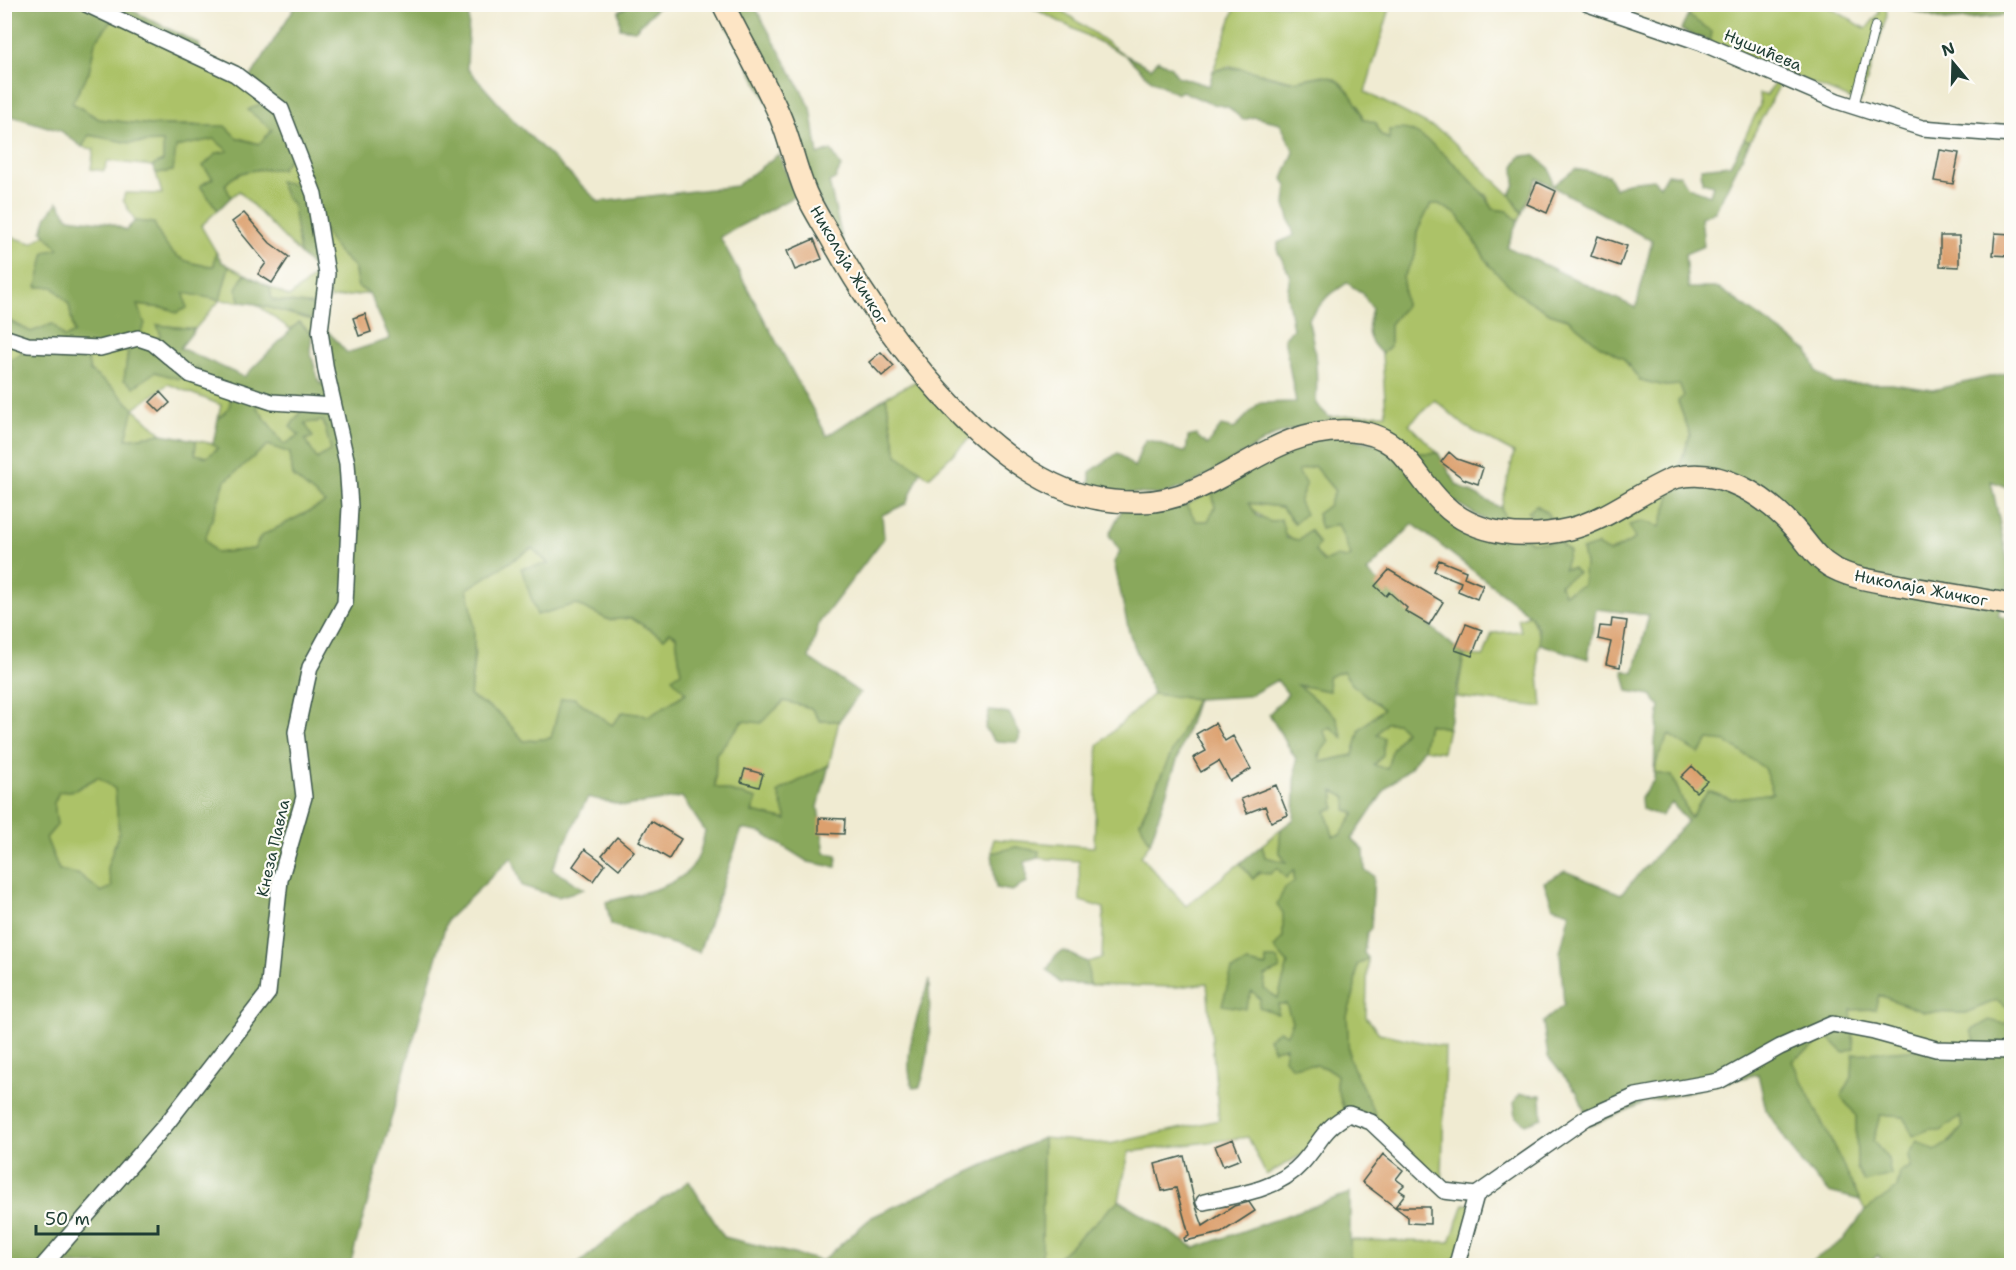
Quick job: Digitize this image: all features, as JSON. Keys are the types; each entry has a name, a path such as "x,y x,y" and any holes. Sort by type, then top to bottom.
{"street":[{"name":"Кнеза Павла","path":"43,1266 168,1122 268,993 280,880 304,797 296,732 310,667 345,603 350,507 347,463 320,331 327,274 314,194 281,109 235,74 87,4"},
{"name":"Николаја Жичког","path":"723,4 780,116 806,194 867,299 906,352 954,405 1004,452 1053,484 1083,495 1110,500 1140,502 1171,499 1203,486 1273,447 1302,436 1336,430 1364,432 1397,447 1438,499 1455,514 1496,531 1530,535 1570,529 1609,515 1674,478 1707,476 1727,481 1766,501 1779,512 1820,559 1841,572 1876,581 2012,605"},
{"name":"Нушићева","path":"1588,4 1702,44 1854,106 1922,128 2012,135"},
{"path":"4,337 28,345 100,348 138,338 153,343 191,375 272,402 334,406"},
{"path":"1459,1266 1456,1264 1476,1195 1586,1118 1636,1096 1719,1081 1780,1047 1832,1024 1874,1032 1936,1049 2012,1051"},
{"path":"1204,1202 1246,1193 1280,1181 1301,1164 1330,1125 1350,1114 1371,1122 1444,1191 1476,1195"}],"lane":[{"path":"1854,106 1875,26"}],"green space":[{"path":"631,4 660,5 635,30 620,28 619,11"},
{"path":"5,5 128,5 129,9 199,44 202,55 118,12 95,42 89,72 72,103 99,119 151,125 225,126 237,138 259,144 272,130 248,110 274,97 247,83 296,5 479,5 469,14 467,68 515,122 599,202 736,186 779,154 795,196 720,237 827,436 886,397 897,455 921,471 906,504 882,515 884,538 819,623 809,658 860,693 839,721 820,721 811,708 784,701 761,723 743,721 716,754 715,787 757,799 752,812 787,820 778,792 829,765 818,807 825,853 837,855 836,867 808,862 762,833 742,829 699,952 611,925 606,902 657,889 681,877 690,869 697,859 705,831 682,797 625,806 588,797 552,869 584,889 558,897 522,886 512,857 447,920 350,1265 5,1265 4,374 13,370 9,360 21,354 23,349 5,343 4,318 31,332 53,324 64,338 74,333 69,304 53,287 37,287 45,252 59,249 42,231 47,216 58,202 69,218 109,223 126,230 135,221 154,223 170,250 184,260 214,266 216,252 222,262 229,266 220,300 184,293 187,308 176,313 170,309 137,305 145,324 141,332 152,347 161,335 157,325 195,329 180,348 244,377 299,322 312,335 310,351 319,382 322,385 325,328 347,353 390,339 369,293 358,287 354,267 338,252 310,210 318,273 300,254 293,205 286,197 279,181 302,186 292,155 281,169 244,172 231,179 225,185 231,197 218,210 200,186 213,178 203,166 217,153 228,151 214,139 176,147 173,171 156,173 152,166 163,161 163,142 130,143 89,135 82,147 61,131 5,114","holes":["114,348 128,352 124,380 134,387 155,372 179,379 198,367 205,388 231,398 229,408 218,419 213,444 218,448 207,457 195,454 196,440 162,434 126,439 134,409 114,389 90,371 86,352","269,394 301,411 290,427 299,435 284,445 256,406","323,421 331,450 317,459 305,440 313,437 305,423","268,445 290,453 293,476 325,503 261,536 254,549 216,553 205,539 225,481","532,548 549,564 521,568 537,615 576,604 609,620 631,618 664,638 670,632 676,636 681,672 672,678 686,693 650,716 623,712 612,725 574,698 561,699 551,738 524,741 500,714 470,696 474,642 467,589","98,777 115,789 119,832 107,868 112,887 101,892 80,875 59,870 46,838 57,825 54,803 59,792 75,790"]},
{"path":"716,5 754,5 811,108 818,155 831,150 841,167 835,179 829,182 844,247"},
{"path":"1027,5 1054,5 1125,55"},
{"path":"1236,5 1391,5 1365,92 1444,133 1510,195 1522,213 1518,221 1507,211 1493,209 1486,195 1380,134 1376,123 1363,119 1359,106 1323,75 1293,81 1230,66 1213,71"},
{"path":"1693,5 1826,5 1866,29 1879,13 1878,5 1886,5 1887,15 1860,103 1710,42 1688,15"},
{"path":"1895,5 2011,5 2011,15 1944,21"},
{"path":"118,12 275,97 272,130 260,144 194,125 151,125 99,119 72,103 89,72 95,42"},
{"path":"1688,15 1712,32 1710,42 1681,30"},
{"path":"1125,55 1151,68 1158,60 1171,67 1177,76 1209,86 1213,71 1233,68 1291,81 1322,76 1333,78 1343,85 1363,119 1376,123 1380,134 1389,140 1389,130 1406,129 1417,134 1454,164 1479,189 1493,209 1507,211 1518,221 1507,247 1636,308 1652,241 1537,178 1522,213 1510,195 1515,184 1514,166 1521,156 1534,155 1550,169 1553,186 1575,169 1608,175 1615,189 1627,182 1653,179 1660,186 1667,174 1680,175 1688,187 1710,195 1713,185 1702,182 1701,168 1730,165 1744,139 1750,141 1715,212 1701,217 1704,246 1685,254 1688,288 1719,288 1808,351 1817,372 1834,384 1892,384 1933,390 2011,372 2011,489 1991,481 2011,577 1998,616 2012,619 2011,1009 1997,1000 1965,1013 1924,1012 1879,995 1875,1009 1851,1010 1854,1048 1844,1053 1828,1037 1792,1061 1860,1200 1829,1192 1801,1163 1766,1110 1758,1074 1646,1102 1590,1126 1577,1092 1548,1057 1543,1022 1564,1005 1560,952 1570,912 1553,907 1544,882 1565,871 1621,894 1687,821 1672,803 1661,816 1642,809 1641,798 1654,780 1654,773 1672,776 1690,818 1708,791 1731,799 1773,793 1764,768 1726,742 1709,740 1699,754 1669,735 1658,757 1654,772 1655,741 1660,706 1651,695 1628,691 1623,670 1634,673 1649,615 1596,609 1588,659 1540,644 1538,629 1530,615 1413,524 1367,572 1464,655 1448,728 1428,724 1423,749 1411,767 1387,787 1352,839 1364,850 1365,870 1374,876 1371,929 1367,933 1364,953 1368,958 1357,965 1354,993 1347,1016 1349,1059 1379,1122 1365,1126 1348,1122 1336,1085 1337,1075 1316,1065 1292,1067 1284,1059 1286,1047 1274,1050 1268,1038 1279,1031 1287,1034 1292,1022 1286,1004 1278,1004 1278,1014 1259,1007 1260,999 1252,991 1245,1009 1222,1005 1232,970 1247,963 1266,967 1266,959 1277,959 1280,969 1265,976 1264,989 1278,998 1288,964 1274,948 1283,937 1283,913 1277,904 1285,888 1294,882 1294,870 1286,878 1277,868 1270,874 1259,872 1253,879 1240,863 1262,845 1265,857 1286,862 1279,851 1281,829 1294,819 1296,759 1269,714 1288,694 1277,680 1249,696 1197,699 1150,843 1140,822 1196,699 1153,694 1129,632 1114,562 1120,551 1109,535 1122,509 1165,510 1186,505 1196,521 1208,521 1215,507 1212,491 1258,461 1330,434 1390,447 1450,521 1492,525 1438,491 1415,453 1438,453 1457,485 1501,508 1509,527 1531,542 1559,542 1569,552 1564,569 1572,568 1578,573 1560,584 1564,594 1583,585 1585,564 1582,550 1597,545 1610,553 1635,539 1629,525 1643,521 1660,527 1690,435 1678,401 1684,396 1680,385 1665,386 1640,380 1623,358 1599,345 1568,319 1549,313 1517,293 1490,266 1458,215 1439,204 1431,204 1417,232 1415,256 1403,277 1405,306 1390,324 1390,346 1382,354 1372,343 1368,333 1372,308 1362,293 1347,283 1327,297 1308,319 1316,361 1316,404 1334,422 1307,425 1273,436 1192,484 1161,495 1090,490 1090,472 1118,453 1134,467 1146,440 1186,452 1188,437 1196,435 1207,445 1221,426 1234,429 1259,403 1296,402 1284,338 1293,329 1287,295 1290,275 1278,252 1278,243 1294,235 1285,205 1287,186 1283,179 1294,152 1280,123 1254,117 1243,120 1228,107 1209,103 1182,91 1177,94 1150,79","holes":["1314,466 1335,491 1329,505 1317,514 1321,529 1338,524 1351,556 1344,559 1338,556 1323,562 1315,551 1319,544 1310,530 1299,540 1286,538 1281,519 1271,522 1257,516 1249,503 1281,507 1295,523 1305,514 1299,502 1306,485 1298,471","1343,671 1352,684 1383,709 1360,729 1353,755 1321,762 1319,755 1329,741 1323,731 1330,727 1343,738 1336,717 1298,685 1329,691 1328,677","1386,723 1397,723 1405,731 1392,750 1387,769 1374,765 1383,755 1384,738 1377,734","1333,791 1346,797 1346,810 1355,813 1340,835 1333,836 1326,811 1335,808"]},
{"path":"1775,82 1779,86 1750,141 1744,139 1760,105 1759,94 1767,95"},
{"path":"89,135 130,143 164,142 163,161 152,166 108,161 104,171 91,169 94,149 82,147"},
{"path":"213,138 229,151 203,166 213,178 200,186 218,210 201,226 216,252 214,266 192,263 176,256 164,243 154,223 135,221 123,200 125,193 162,194 156,173 173,171 175,147"},
{"path":"292,155 302,187 279,181 286,197 293,205 300,254 239,191 231,197 225,185 244,172 281,169"},
{"path":"1431,204 1439,204 1458,215 1490,266 1549,313 1568,319 1599,345 1623,358 1640,380 1665,386 1680,385 1684,396 1678,402 1690,435 1660,528 1630,525 1636,539 1585,564 1583,586 1564,594 1560,584 1564,569 1509,527 1501,508 1514,453 1466,427 1435,400 1409,424 1438,453 1415,453 1334,422 1329,417 1386,414 1382,354 1390,346 1390,324 1405,306 1403,277 1415,256 1417,232"},
{"path":"310,208 338,252 354,267 358,287 369,293 330,299"},
{"path":"45,234 59,249 37,287 53,287 69,304 74,333 64,338 53,324 31,332 5,318 4,235 32,243"},
{"path":"229,266 245,274 236,288 241,302 220,300"},
{"path":"318,273 315,305 272,300 270,287 289,297"},
{"path":"245,274 270,287 272,300 315,305 312,320 241,302 236,288"},
{"path":"183,292 220,300 195,329 157,325 161,335 151,347 141,332 137,305 170,309"},
{"path":"256,304 312,320 312,335 300,322 290,329"},
{"path":"5,343 23,348 13,370 5,374"},
{"path":"114,348 128,352 124,380 155,372 179,378 198,367 206,388 231,397 229,408 218,419 221,405 168,384 134,409 162,434 126,439 114,389 90,371 85,352"},
{"path":"916,381 972,436 929,477 897,455 886,397"},
{"path":"269,393 301,411 300,435 284,445 255,406"},
{"path":"323,421 332,450 317,459 304,440 305,423"},
{"path":"196,440 213,444 218,448 207,457 195,454"},
{"path":"268,445 290,453 293,476 325,503 261,536 254,549 216,553 205,539 225,481"},
{"path":"1314,466 1335,491 1329,505 1317,514 1321,529 1338,524 1351,556 1344,559 1338,556 1324,562 1315,551 1310,530 1299,540 1289,537 1256,512 1248,503 1281,507 1294,523 1299,502 1297,471"},
{"path":"1212,491 1215,507 1208,521 1196,521 1186,505"},
{"path":"1536,505 1546,511 1554,524 1538,527 1528,512"},
{"path":"532,548 549,565 576,604 609,620 631,618 664,638 670,632 676,637 681,672 673,678 686,693 650,716 623,712 612,725 574,698 551,738 524,741 500,714 470,696 475,652 466,589"},
{"path":"1530,615 1541,640 1537,652 1542,707 1457,697 1464,655 1484,656 1492,633 1521,631 1518,619"},
{"path":"1343,671 1352,684 1384,709 1360,729 1353,755 1320,762 1323,731 1331,727 1342,737 1336,717 1296,684 1329,691 1328,677"},
{"path":"1153,694 1197,699 1140,821 1150,843 1141,856 1186,906 1240,863 1253,879 1267,870 1294,869 1294,882 1285,888 1283,937 1288,964 1278,998 1264,990 1265,976 1280,969 1266,960 1266,967 1247,963 1252,990 1260,999 1260,1007 1277,1014 1278,1004 1287,1004 1292,1021 1288,1034 1268,1038 1273,1050 1286,1047 1292,1067 1316,1065 1337,1075 1336,1085 1350,1128 1266,1175 1248,1137 1129,1152 1119,1200 1050,1265 1042,1265 1043,1138 1110,1144 1219,1120 1207,983 1177,987 1090,985 1087,962 1102,958 1104,908 1080,901 1079,861 1038,858 1039,851 1016,847 992,853 993,839 1094,847 1098,745"},
{"path":"785,701 811,708 820,721 839,721 829,765 778,792 788,820 752,812 757,799 715,787 716,754 743,721 761,722"},
{"path":"989,711 1009,713 1020,734 1018,742 994,741 985,728"},
{"path":"1386,723 1397,723 1405,731 1392,750 1387,769 1374,766 1383,754 1377,734"},
{"path":"1428,724 1448,728 1443,752 1423,749"},
{"path":"1669,735 1726,741 1764,768 1774,793 1731,799 1708,791 1690,818 1672,776 1654,773 1658,757"},
{"path":"98,777 115,789 119,832 107,868 113,887 101,892 80,875 59,870 46,838 57,825 54,803 59,792 75,790"},
{"path":"1333,791 1346,797 1355,812 1340,835 1333,836 1326,811 1335,807"},
{"path":"1281,829 1279,851 1287,863 1265,857 1262,845"},
{"path":"1016,847 1039,851 1038,858 1025,862 1027,882 1012,891 996,888 992,853"},
{"path":"1064,951 1087,962 1090,985 1060,983 1047,970 1056,955"},
{"path":"1368,958 1366,1017 1379,1033 1445,1047 1442,1181 1379,1122 1349,1059 1347,1016 1354,993 1357,965"},
{"path":"929,980 927,1061 920,1087 913,1088 909,1062 910,1048"},
{"path":"1879,995 1924,1012 1965,1013 1997,1000 2011,1009 2011,1016 2005,1025 1977,1045 1853,1055 1852,1077 1841,1097 1856,1115 1857,1168 1888,1159 1873,1141 1880,1115 1904,1117 1960,1115 1962,1127 1940,1149 1897,1181 1898,1188 1865,1211 1792,1061 1828,1037 1851,1010"},
{"path":"2011,1016 2011,1265 1884,1265 1878,1255 1868,1265 1805,1266 1843,1240 1865,1211 1897,1188 1900,1172 1911,1168 1909,1155 1917,1141 1935,1151 1953,1140 1962,1127 1960,1116 1941,1131 1930,1129 1913,1136 1904,1117 1880,1115 1873,1141 1888,1159 1891,1175 1864,1182 1857,1168 1856,1115 1841,1097 1852,1077 1853,1054 1977,1045 1971,1031 1989,1020 2005,1024"},
{"path":"1520,1094 1541,1095 1542,1118 1526,1124 1516,1117 1514,1102"},
{"path":"1043,1138 1042,1265 577,1265 634,1218 689,1181 724,1237 822,1261 872,1217"},
{"path":"1350,1193 1350,1265 1050,1265 1119,1200 1195,1248"},
{"path":"1464,1204 1482,1205 1466,1265 1350,1265 1350,1240 1450,1242"}],"building":[{"path":"1940,150 1959,153 1953,184 1934,181"},
{"path":"1537,182 1556,191 1547,213 1527,204"},
{"path":"244,213 270,243 289,257 272,283 258,274 266,263 232,222"},
{"path":"1995,233 2011,234 2009,256 1993,255"},
{"path":"1598,236 1627,246 1620,266 1591,256"},
{"path":"1940,236 1959,236 1959,267 1940,266"},
{"path":"814,239 822,259 795,270 787,251"},
{"path":"365,314 371,332 359,336 353,318"},
{"path":"881,352 894,366 882,376 869,362"},
{"path":"160,392 170,403 160,412 150,402"},
{"path":"1449,452 1457,459 1483,468 1478,484 1464,479 1441,462"},
{"path":"1439,560 1466,571 1464,577 1483,585 1477,599 1458,591 1461,582 1434,571"},
{"path":"1389,570 1443,602 1429,625 1405,611 1407,608 1389,592 1386,596 1375,586"},
{"path":"1612,619 1627,621 1620,667 1606,664 1611,642 1598,639 1600,626 1611,627"},
{"path":"1466,624 1482,630 1472,656 1455,650"},
{"path":"1215,723 1225,741 1233,736 1251,769 1230,781 1219,761 1201,772 1193,758 1206,751 1196,734"},
{"path":"1692,766 1707,781 1696,792 1681,777"},
{"path":"745,769 763,774 759,787 741,782"},
{"path":"1276,785 1288,815 1271,822 1265,806 1247,813 1241,799"},
{"path":"819,818 845,819 844,834 819,833"},
{"path":"651,821 681,839 669,859 639,841"},
{"path":"617,837 634,851 619,869 602,855"},
{"path":"585,849 605,864 593,881 573,866"},
{"path":"1233,1139 1241,1159 1223,1166 1215,1146"},
{"path":"1383,1154 1403,1170 1396,1179 1404,1185 1399,1190 1405,1194 1395,1207 1430,1207 1430,1224 1408,1223 1408,1217 1362,1182"},
{"path":"1184,1156 1195,1204 1203,1226 1234,1206 1249,1202 1255,1211 1221,1233 1185,1241 1184,1238 1189,1235 1176,1188 1162,1191 1155,1164"}]}
